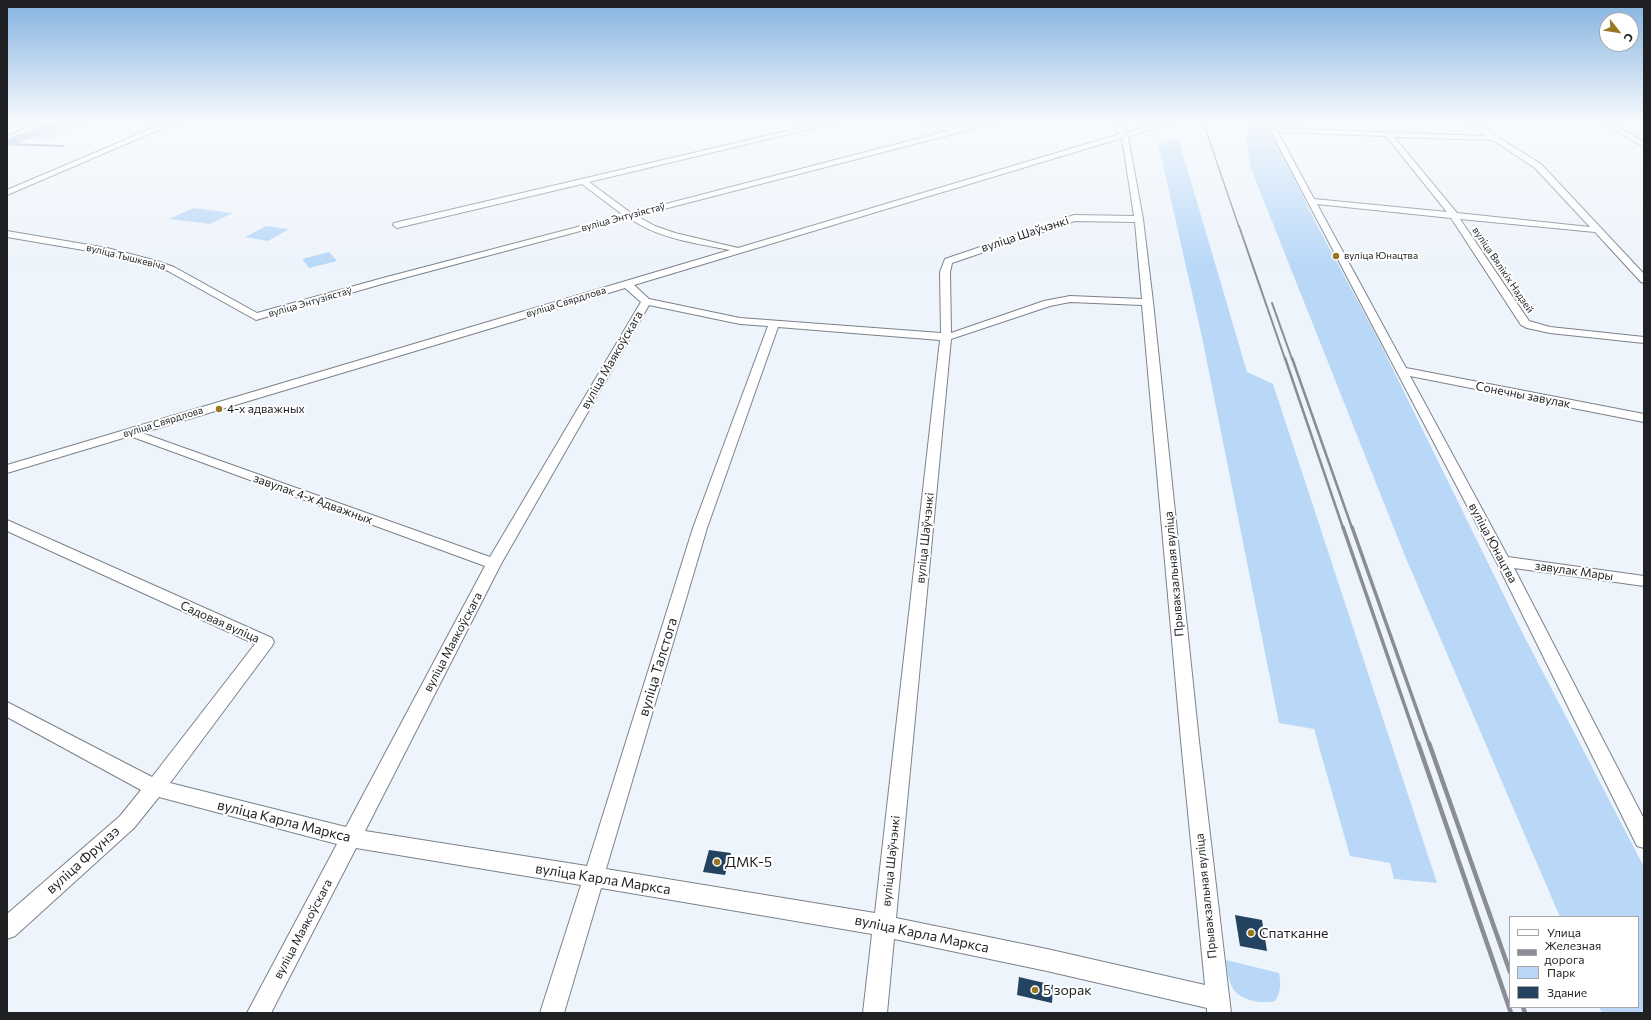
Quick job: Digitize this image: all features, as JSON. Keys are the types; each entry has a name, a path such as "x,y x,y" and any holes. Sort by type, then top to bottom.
{"street":[{"path":"7,193 62,170"},
{"path":"397,225 636,170"},
{"name":"вуліца Энтузіястаў","path":"256,318 386,280 808,170"},
{"name":"вуліца Свярдлова","path":"7,469 1008,170"},
{"name":"Прывакзальная вуліца","path":"1131,170 1139,219 1148,302 1190,741 1218,1006"},
{"name":"вуліца Юнацтва","path":"1295,170 1503,561 1644,839"},
{"name":"вуліца Вялікіх Надзей","path":"1418,170 1453,214 1525,323 1544,329 1644,340"},
{"path":"1541,170 1644,280"},
{"path":"584,182 651,228 667,234 733,248 737,251"},
{"path":"1312,201 1453,214 1597,230"},
{"name":"вуліца Шаўчэнкі","path":"875,1013 946,337 945,272 948,262 968,253 1074,218 1139,219"},
{"name":"вуліца Тышкевіча","path":"7,234 108,251 160,265 192,280 256,318"},
{"name":"вуліца Маякоўскага","path":"259,1013 494,564 646,301 627,284"},
{"path":"646,301 740,321 946,337 959,334 1048,303 1070,299 1148,302"},
{"name":"вуліца Талстога","path":"552,1013 700,528 774,324"},
{"name":"Сонечны завулак","path":"1402,372 1644,418"},
{"name":"завулак 4-х Адважных","path":"133,431 136,435 494,564"},
{"name":"Садовая вуліца","path":"7,525 266,642 155,788"},
{"name":"завулак Мары","path":"1503,561 1644,581"},
{"name":"вуліца Карла Маркса","path":"7,709 155,788 351,838 884,926 1040,958 1218,1006"},
{"name":"вуліца Фрунзэ","path":"7,928 126,822 155,788"}],"green space":[{"path":"1164,170 1187,170 1247,372 1273,384 1437,883 1394,879 1390,863 1350,856 1314,729 1279,723 1202,337"},
{"path":"1252,170 1289,170 1378,339 1521,630 1644,867 1644,1013 1602,1013 1600,1008 1639,1008 1639,916 1560,916 1405,556"},
{"path":"193,208 233,213 210,224 169,219"},
{"path":"266,226 289,229 268,241 245,237"},
{"path":"329,252 337,261 309,268 302,259"},
{"path":"1226,960 1279,973 1280,988 1275,1001 1253,1001 1238,994 1230,983"}],"building":[{"name":"ДМК-5","path":"709,850 731,853 725,875 703,872"},
{"name":"Спатканне","path":"1235,915 1262,920 1267,951 1240,946"},
{"name":"5 зорак","path":"1019,977 1053,985 1052,1003 1017,995"}],"railway":[{"path":"1219,170 1239,227"},
{"path":"1239,226 1285,359"},
{"path":"1272,303 1292,359"},
{"path":"1285,358 1343,528"},
{"path":"1292,358 1352,528"},
{"path":"1343,527 1418,744"},
{"path":"1352,527 1429,744"},
{"path":"1418,743 1509,1007"},
{"path":"1429,743 1509,969"},
{"path":"1509,1008 1511,1013"},
{"path":"1523,1008 1525,1013"}],"place":[{"name":"вуліца Юнацтва","path":"1336,256"},
{"name":"4-х адважных","path":"219,409"},
{"name":"ДМК-5","path":"717,862"},
{"name":"Спатканне","path":"1251,933"},
{"name":"5 зорак","path":"1035,990"}]}
